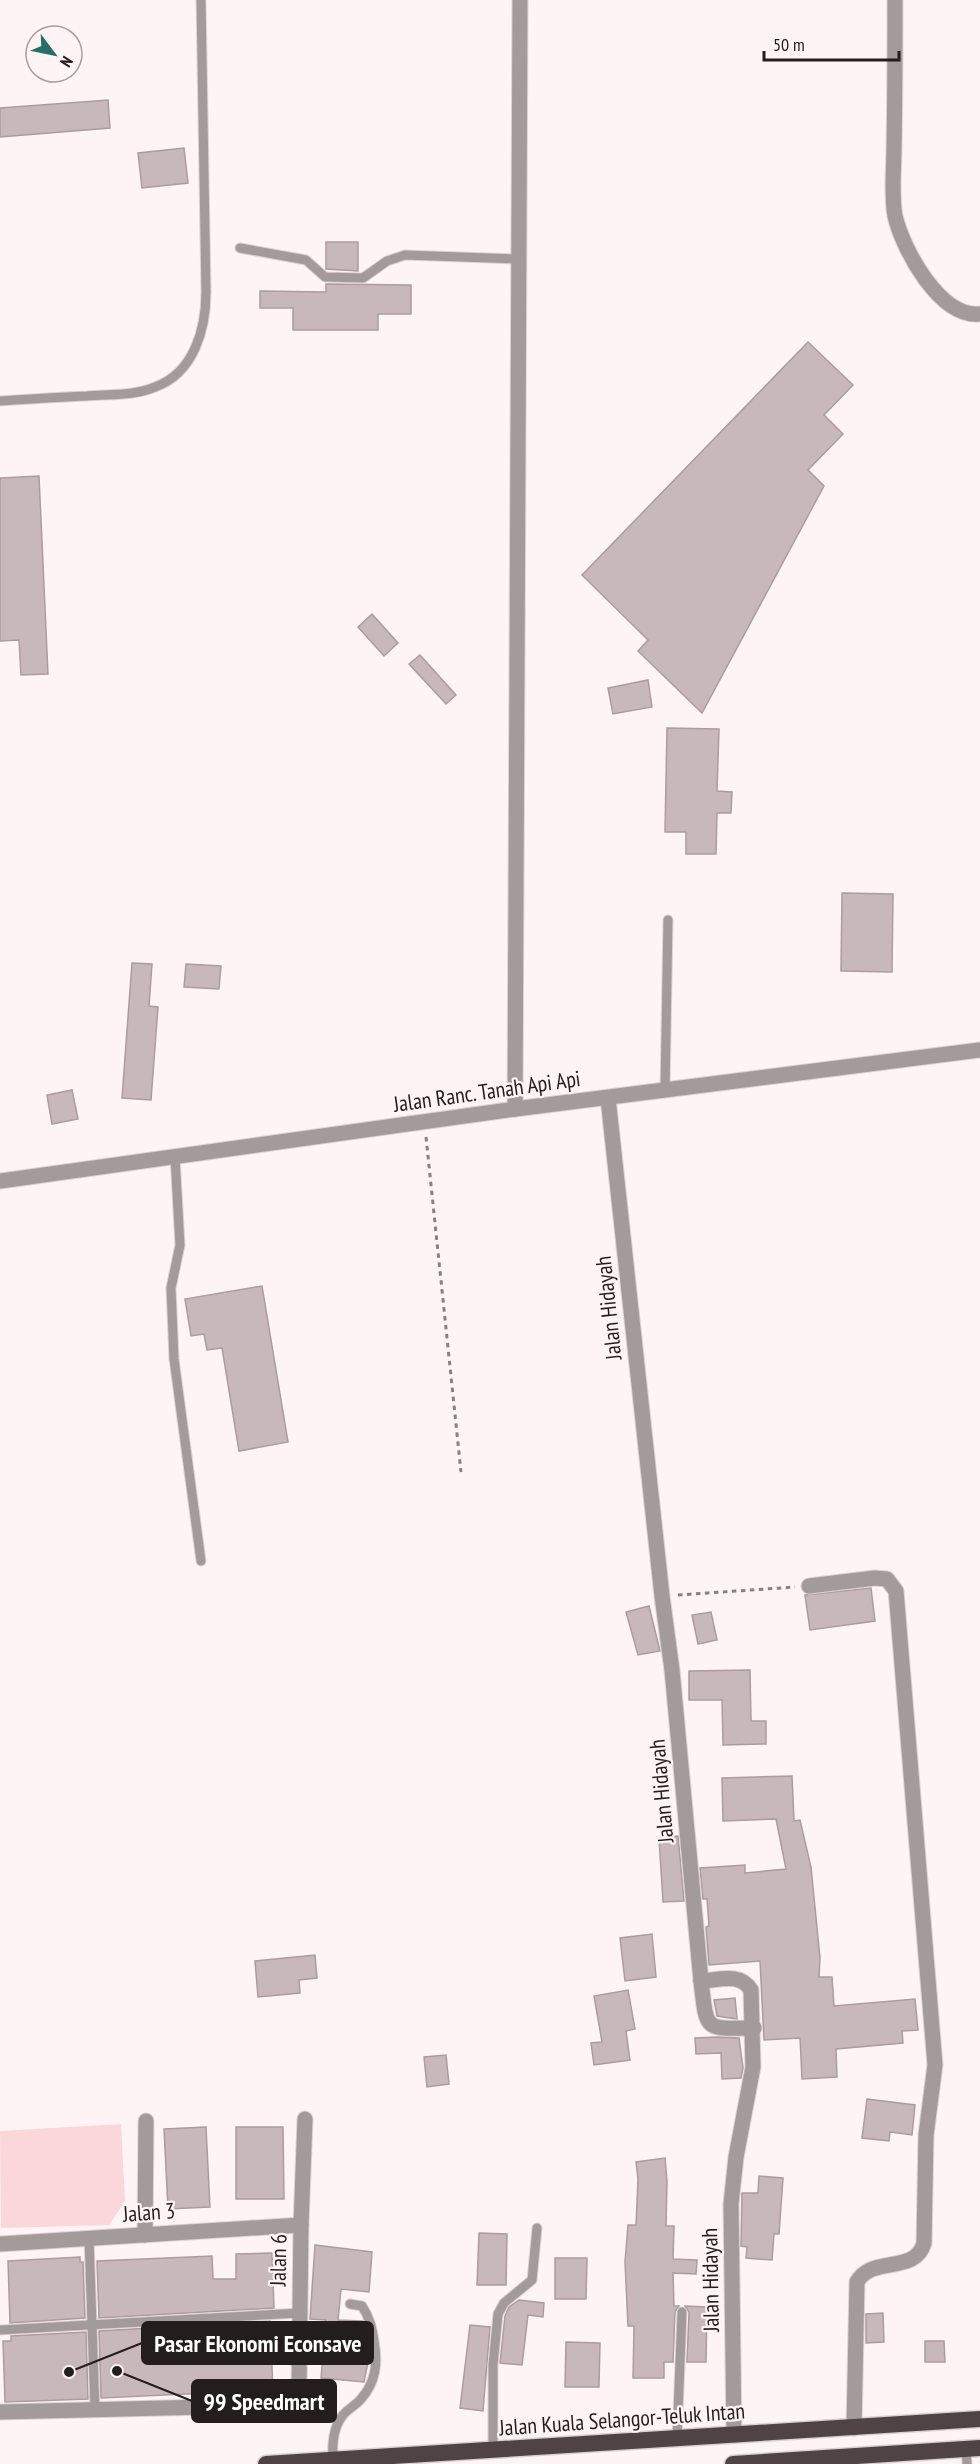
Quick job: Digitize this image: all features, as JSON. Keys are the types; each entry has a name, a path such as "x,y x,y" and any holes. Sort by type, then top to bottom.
{"highway":[{"name":"Jalan Kuala Selangor-Teluk Intan","path":"266,2464 980,2419"},
{"path":"733,2464 971,2453"}],"street":[{"path":"515,1109 520,0"},
{"path":"895,0 896,217 918,268 938,295 953,307 970,315 980,314"},
{"name":"Jalan Ranc. Tanah Api Api","path":"0,1180 515,1109 980,1050"},
{"name":"Jalan Hidayah","path":"608,1098 672,1670 701,1982 736,1978 746,1982 751,1990 754,2028 753,2067 736,2157 731,2204 734,2435"},
{"path":"809,1586 875,1578 887,1579 896,1591 935,2065 926,2135 922,2250 907,2262 867,2270 857,2282 854,2428"},
{"path":"701,1982 705,2018 710,2025 718,2029 754,2028"},
{"name":"Jalan 6","path":"95,2410 285,2405 294,2400 299,2389 300,2225 305,2119"},
{"path":"145,2235 146,2121"},
{"name":"Jalan 3","path":"0,2244 300,2225"},
{"path":"0,2412 95,2410"}],"lane":[{"path":"0,401 131,393 156,387 174,376 190,358 201,337 206,315 207,292 201,0"},
{"path":"240,248 306,260 325,277 363,278 387,261 405,255 518,259"},
{"path":"665,1090 668,920"},
{"path":"175,1156 180,1245 171,1288 174,1359 201,1561"},
{"path":"494,2450 493,2365 498,2314 504,2303 532,2280 537,2228"},
{"path":"89,2238 95,2410"},
{"path":"333,2460 332,2443 342,2415 368,2390 376,2370 377,2354 369,2316 362,2306 350,2304"},
{"path":"677,2438 682,2312"},
{"path":"0,2330 300,2313"}],"path":[{"path":"424,1122 461,1472"},
{"path":"662,1596 809,1586"}],"shaded area":[{"path":"121,2124 125,2201 109,2225 1,2228 0,2131"}],"building":[{"path":"108,100 110,128 0,137 0,108"},
{"path":"184,148 188,183 142,188 138,153"},
{"path":"326,242 358,242 358,271 326,269"},
{"path":"326,284 411,285 411,314 378,314 378,330 293,330 293,308 260,308 260,291 326,292"},
{"path":"808,342 853,385 824,415 843,434 808,470 824,486 702,713 638,651 648,640 582,575"},
{"path":"39,476 48,674 21,675 19,640 0,641 0,478"},
{"path":"372,614 398,643 384,656 358,627"},
{"path":"420,655 456,695 446,704 409,664"},
{"path":"648,680 652,707 613,714 608,688"},
{"path":"667,728 719,729 717,791 732,792 731,813 717,813 716,854 686,854 686,832 665,832"},
{"path":"842,893 893,894 892,972 841,971"},
{"path":"132,963 152,964 149,1006 158,1007 151,1100 122,1098"},
{"path":"186,964 221,966 219,989 184,987"},
{"path":"72,1090 78,1119 52,1124 47,1095"},
{"path":"262,1286 288,1442 239,1451 222,1348 207,1350 204,1334 191,1336 185,1299"},
{"path":"871,1588 875,1621 810,1630 805,1595"},
{"path":"649,1606 660,1651 638,1655 626,1612"},
{"path":"711,1612 717,1640 698,1644 692,1615"},
{"path":"750,1670 751,1721 766,1721 766,1744 723,1745 722,1700 689,1700 689,1671"},
{"path":"792,1776 794,1821 800,1820 811,1867 820,1958 819,1977 832,1977 834,2006 915,1999 918,2030 902,2031 903,2043 836,2049 837,2077 802,2079 800,2038 764,2040 760,1961 709,1965 706,1927 709,1926 707,1899 703,1899 700,1868 745,1865 745,1873 786,1869 776,1819 723,1821 722,1778"},
{"path":"678,1836 684,1901 663,1902 659,1838"},
{"path":"652,1934 656,1977 625,1981 620,1938"},
{"path":"315,1955 317,1978 299,1980 300,1993 258,1997 255,1961"},
{"path":"628,1990 635,2029 626,2031 630,2060 594,2065 591,2043 602,2042 594,1996"},
{"path":"735,1998 737,2019 717,2016 714,2000"},
{"path":"695,2038 739,2038 743,2068 741,2078 722,2079 721,2053 696,2054"},
{"path":"446,2055 449,2084 427,2087 424,2057"},
{"path":"867,2099 915,2105 912,2135 890,2132 889,2141 862,2138"},
{"path":"206,2127 210,2207 168,2209 164,2129"},
{"path":"236,2127 283,2127 284,2199 236,2199"},
{"path":"665,2158 666,2226 674,2226 673,2259 697,2260 696,2274 673,2273 674,2306 679,2306 675,2312 673,2362 664,2362 664,2378 633,2378 634,2326 628,2326 625,2262 628,2225 636,2225 638,2179 636,2162"},
{"path":"759,2176 783,2178 779,2234 774,2234 772,2260 746,2258 747,2247 741,2246 742,2193 758,2193"},
{"path":"479,2233 507,2234 506,2285 477,2285"},
{"path":"315,2245 372,2252 369,2292 341,2289 338,2320 362,2321 361,2346 368,2346 369,2357 364,2382 321,2378 326,2320 310,2319"},
{"path":"272,2253 274,2308 99,2318 97,2261 212,2256 213,2279 236,2279 236,2254"},
{"path":"80,2257 80,2262 83,2262 85,2318 10,2323 8,2261"},
{"path":"555,2258 587,2258 586,2299 555,2299"},
{"path":"519,2300 544,2303 543,2317 528,2315 522,2365 500,2363 505,2316 509,2307"},
{"path":"685,2306 707,2307 706,2362 687,2362 689,2312"},
{"path":"883,2313 884,2342 866,2343 866,2314"},
{"path":"270,2321 273,2390 101,2398 99,2331"},
{"path":"470,2325 490,2327 483,2411 460,2408"},
{"path":"86,2332 88,2399 5,2402 3,2341 11,2341 11,2336"},
{"path":"925,2341 944,2341 945,2362 925,2362"},
{"path":"566,2342 600,2343 599,2387 565,2387"}],"place":[{"name":"99 Speedmart","path":"117,2371"},
{"name":"Pasar Ekonomi Econsave","path":"69,2372"}]}
